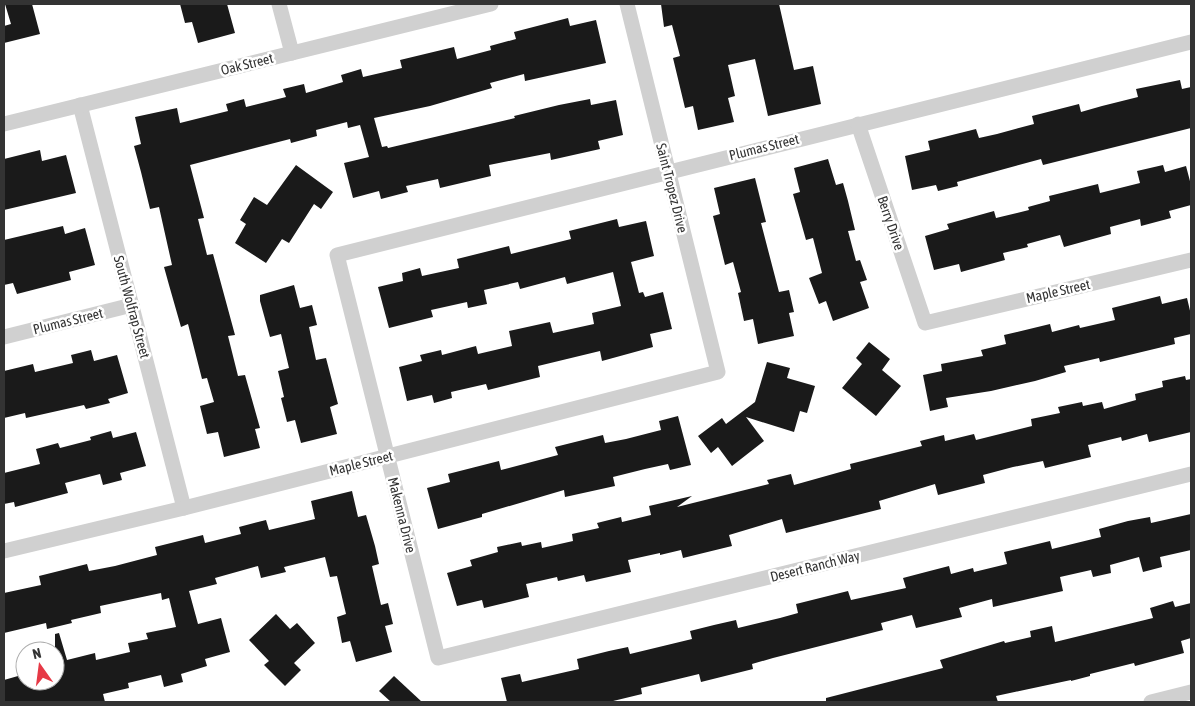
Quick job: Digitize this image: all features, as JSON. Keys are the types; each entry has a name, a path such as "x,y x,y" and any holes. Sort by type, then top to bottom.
{"street":[{"path":"280,4 292,53"},
{"name":"Oak Street","path":"4,124 490,4"},
{"name":"Saint Tropez Drive","path":"627,4 718,372"},
{"name":"Plumas Street","path":"337,255 1191,42"},
{"name":"South Wolfrap Street","path":"80,105 184,508"},
{"name":"Berry Drive","path":"858,124 925,323"},
{"name":"Makenna Drive","path":"337,255 438,658"},
{"name":"Maple Street","path":"925,323 1191,260"},
{"name":"Plumas Street","path":"4,337 132,305"},
{"name":"Maple Street","path":"4,551 184,508 718,372"},
{"name":"Desert Ranch Way","path":"438,658 1191,474"},
{"path":"1158,701 1191,692"}],"building":[{"path":"5,4 32,4 40,34 4,43 4,26 11,24"},
{"path":"180,4 227,4 235,33 198,43 192,22 185,23"},
{"path":"661,4 779,4 794,70 813,66 821,104 768,116 755,59 728,65 735,96 728,98 734,122 698,130 693,106 685,108 673,58 680,56 672,25 664,27"},
{"path":"568,18 570,26 596,20 606,63 525,81 524,74 490,83 492,88 430,106 374,118 382,147 387,146 388,148 515,118 514,116 559,105 590,99 591,105 616,100 623,135 598,141 600,149 551,160 550,153 489,165 491,176 440,188 438,179 406,186 408,192 381,199 379,191 353,198 344,163 369,157 360,125 348,128 347,122 316,130 317,136 291,143 290,139 190,165 204,218 198,219 207,255 213,254 235,335 228,336 238,376 245,375 260,428 255,429 260,448 224,457 218,432 207,434 200,406 214,402 207,378 202,379 188,324 181,327 164,267 172,265 159,207 150,209 134,146 141,144 135,117 177,108 180,123 228,111 226,104 244,99 246,107 286,97 283,89 304,84 306,93 343,82 341,75 361,69 363,77 402,68 400,60 454,47 457,59 491,50 490,46 516,39 514,32"},
{"path":"1180,80 1182,89 1191,87 1191,128 1043,165 1041,159 957,182 958,186 938,191 936,185 912,190 905,156 930,150 928,141 976,129 979,138 997,134 1034,124 1032,116 1079,104 1081,112 1138,97 1136,89"},
{"path":"40,150 42,161 66,155 76,193 4,210 4,159"},
{"path":"828,159 836,185 843,183 848,201 855,230 848,231 856,261 860,260 867,280 860,282 869,308 833,321 826,301 819,304 809,278 822,273 813,238 806,240 793,194 800,192 794,168"},
{"path":"296,165 333,192 321,209 314,204 289,243 282,239 266,263 235,243 246,224 240,220 254,197 267,205"},
{"path":"1163,165 1165,172 1186,166 1191,185 1191,205 1169,211 1171,218 1141,226 1140,219 1110,227 1111,234 1064,247 1060,235 1027,244 1028,247 1003,253 1005,260 961,272 959,264 934,270 925,236 949,229 947,224 994,211 996,218 1029,210 1028,207 1050,201 1049,196 1098,184 1100,193 1140,183 1137,171"},
{"path":"755,178 766,222 761,223 779,292 789,290 794,312 789,313 794,336 758,344 753,319 744,321 738,293 741,292 733,262 725,265 713,216 720,214 714,188"},
{"path":"617,219 619,227 646,221 654,256 631,262 639,293 643,292 645,297 663,292 672,329 650,334 653,347 602,361 600,351 538,366 540,377 488,390 486,384 451,392 452,398 434,403 432,395 407,401 399,367 422,361 420,355 441,350 442,355 476,346 478,354 512,346 509,331 550,322 553,333 594,324 592,313 621,306 613,272 567,284 565,277 520,289 518,282 484,290 487,304 468,308 467,302 431,310 433,317 389,328 378,287 403,281 402,273 420,268 422,276 459,268 457,259 509,246 511,254 571,239 569,231"},
{"path":"63,226 65,234 85,228 95,265 69,272 71,280 17,294 13,283 4,285 4,240"},
{"path":"294,285 300,308 312,305 317,325 309,327 316,360 326,358 338,404 330,407 337,434 301,443 295,420 287,422 281,398 284,397 278,371 289,368 281,334 270,337 260,301 260,295"},
{"path":"1160,296 1162,304 1187,298 1191,315 1191,334 1174,338 1175,344 1100,362 1099,358 1064,366 1066,372 1035,381 991,391 946,398 948,407 930,411 923,375 942,371 941,364 983,356 981,350 1006,344 1004,335 1050,324 1052,332 1079,325 1080,328 1115,320 1112,308"},
{"path":"869,342 890,359 882,370 901,386 876,416 842,388 862,364 856,358"},
{"path":"91,350 94,361 117,355 128,393 108,399 110,403 86,409 84,405 26,418 25,413 4,418 4,371 33,364 35,372 73,363 71,355"},
{"path":"767,362 790,368 787,378 815,386 807,413 800,411 794,432 746,417 764,441 732,466 718,447 711,453 698,436 722,418 726,424 755,402"},
{"path":"1185,376 1186,380 1191,379 1191,432 1149,442 1147,434 1122,441 1121,437 1088,445 1091,457 1045,468 1043,461 1013,467 983,475 985,483 938,495 935,484 879,501 881,509 786,533 782,519 729,535 732,546 683,558 681,550 628,560 631,572 586,582 584,575 558,581 557,577 526,584 529,597 484,608 482,600 457,606 447,573 472,566 470,560 498,552 497,547 521,542 522,546 541,542 542,548 573,541 572,534 599,528 597,523 621,517 622,522 651,515 649,506 692,496 677,507 769,484 767,480 791,474 794,485 851,469 850,464 922,446 920,441 944,435 945,441 974,434 976,440 1032,426 1031,419 1060,413 1058,407 1082,402 1083,406 1102,402 1104,409 1136,400 1135,394 1163,387 1162,381"},
{"path":"678,416 691,465 670,470 668,464 613,477 615,486 565,497 564,490 482,514 482,517 438,529 427,488 450,482 448,474 499,461 501,470 558,455 555,447 603,435 605,443 626,439 661,430 659,421"},
{"path":"111,431 113,438 136,432 146,466 120,473 122,480 103,485 100,474 65,483 68,493 15,507 14,502 4,504 4,473 40,464 36,449 58,443 60,448 91,440 90,437"},
{"path":"352,491 358,517 366,515 379,564 372,566 381,605 388,603 393,624 385,626 392,652 356,662 350,641 342,643 337,617 346,614 337,576 330,577 325,557 284,567 286,572 261,578 258,566 215,578 217,584 189,591 198,624 221,618 230,652 205,659 207,666 181,674 183,682 164,687 161,675 128,683 129,688 103,694 105,702 4,702 4,680 15,677 15,691 65,691 65,653 67,660 95,653 96,660 130,652 128,643 148,639 146,633 176,627 169,598 162,600 161,593 100,606 101,613 71,620 72,623 47,629 46,623 4,633 4,593 41,585 39,576 87,564 89,571 115,566 157,555 155,547 203,535 205,543 241,534 239,527 266,520 269,530 315,519 311,501"},
{"path":"1191,514 1191,550 1160,557 1162,567 1143,572 1139,557 1110,565 1111,573 1093,577 1091,570 1060,577 1063,591 993,607 992,599 959,608 962,617 916,628 912,615 881,623 883,630 752,664 753,669 701,682 699,674 641,688 642,694 609,702 507,702 501,678 520,674 522,682 579,669 577,659 628,647 630,654 692,639 690,631 736,620 738,628 780,618 798,613 796,604 848,591 851,600 906,588 903,578 949,566 951,574 973,568 974,572 1007,564 1004,552 1050,541 1052,549 1101,537 1099,529 1128,521 1150,517 1151,523"},
{"path":"1173,601 1175,607 1191,603 1191,638 1181,641 1184,653 1135,666 1134,663 1090,674 1090,676 1071,681 996,696 998,702 826,702 826,698 943,668 940,660 1004,641 1005,643 1031,637 1030,631 1052,626 1055,642 1153,618 1150,608"},
{"path":"276,614 290,629 297,623 315,643 294,663 301,670 285,686 264,665 269,661 249,640"},
{"path":"59,633 61,641 55,641 55,634"},
{"path":"394,676 422,702 391,702 379,691"}]}
